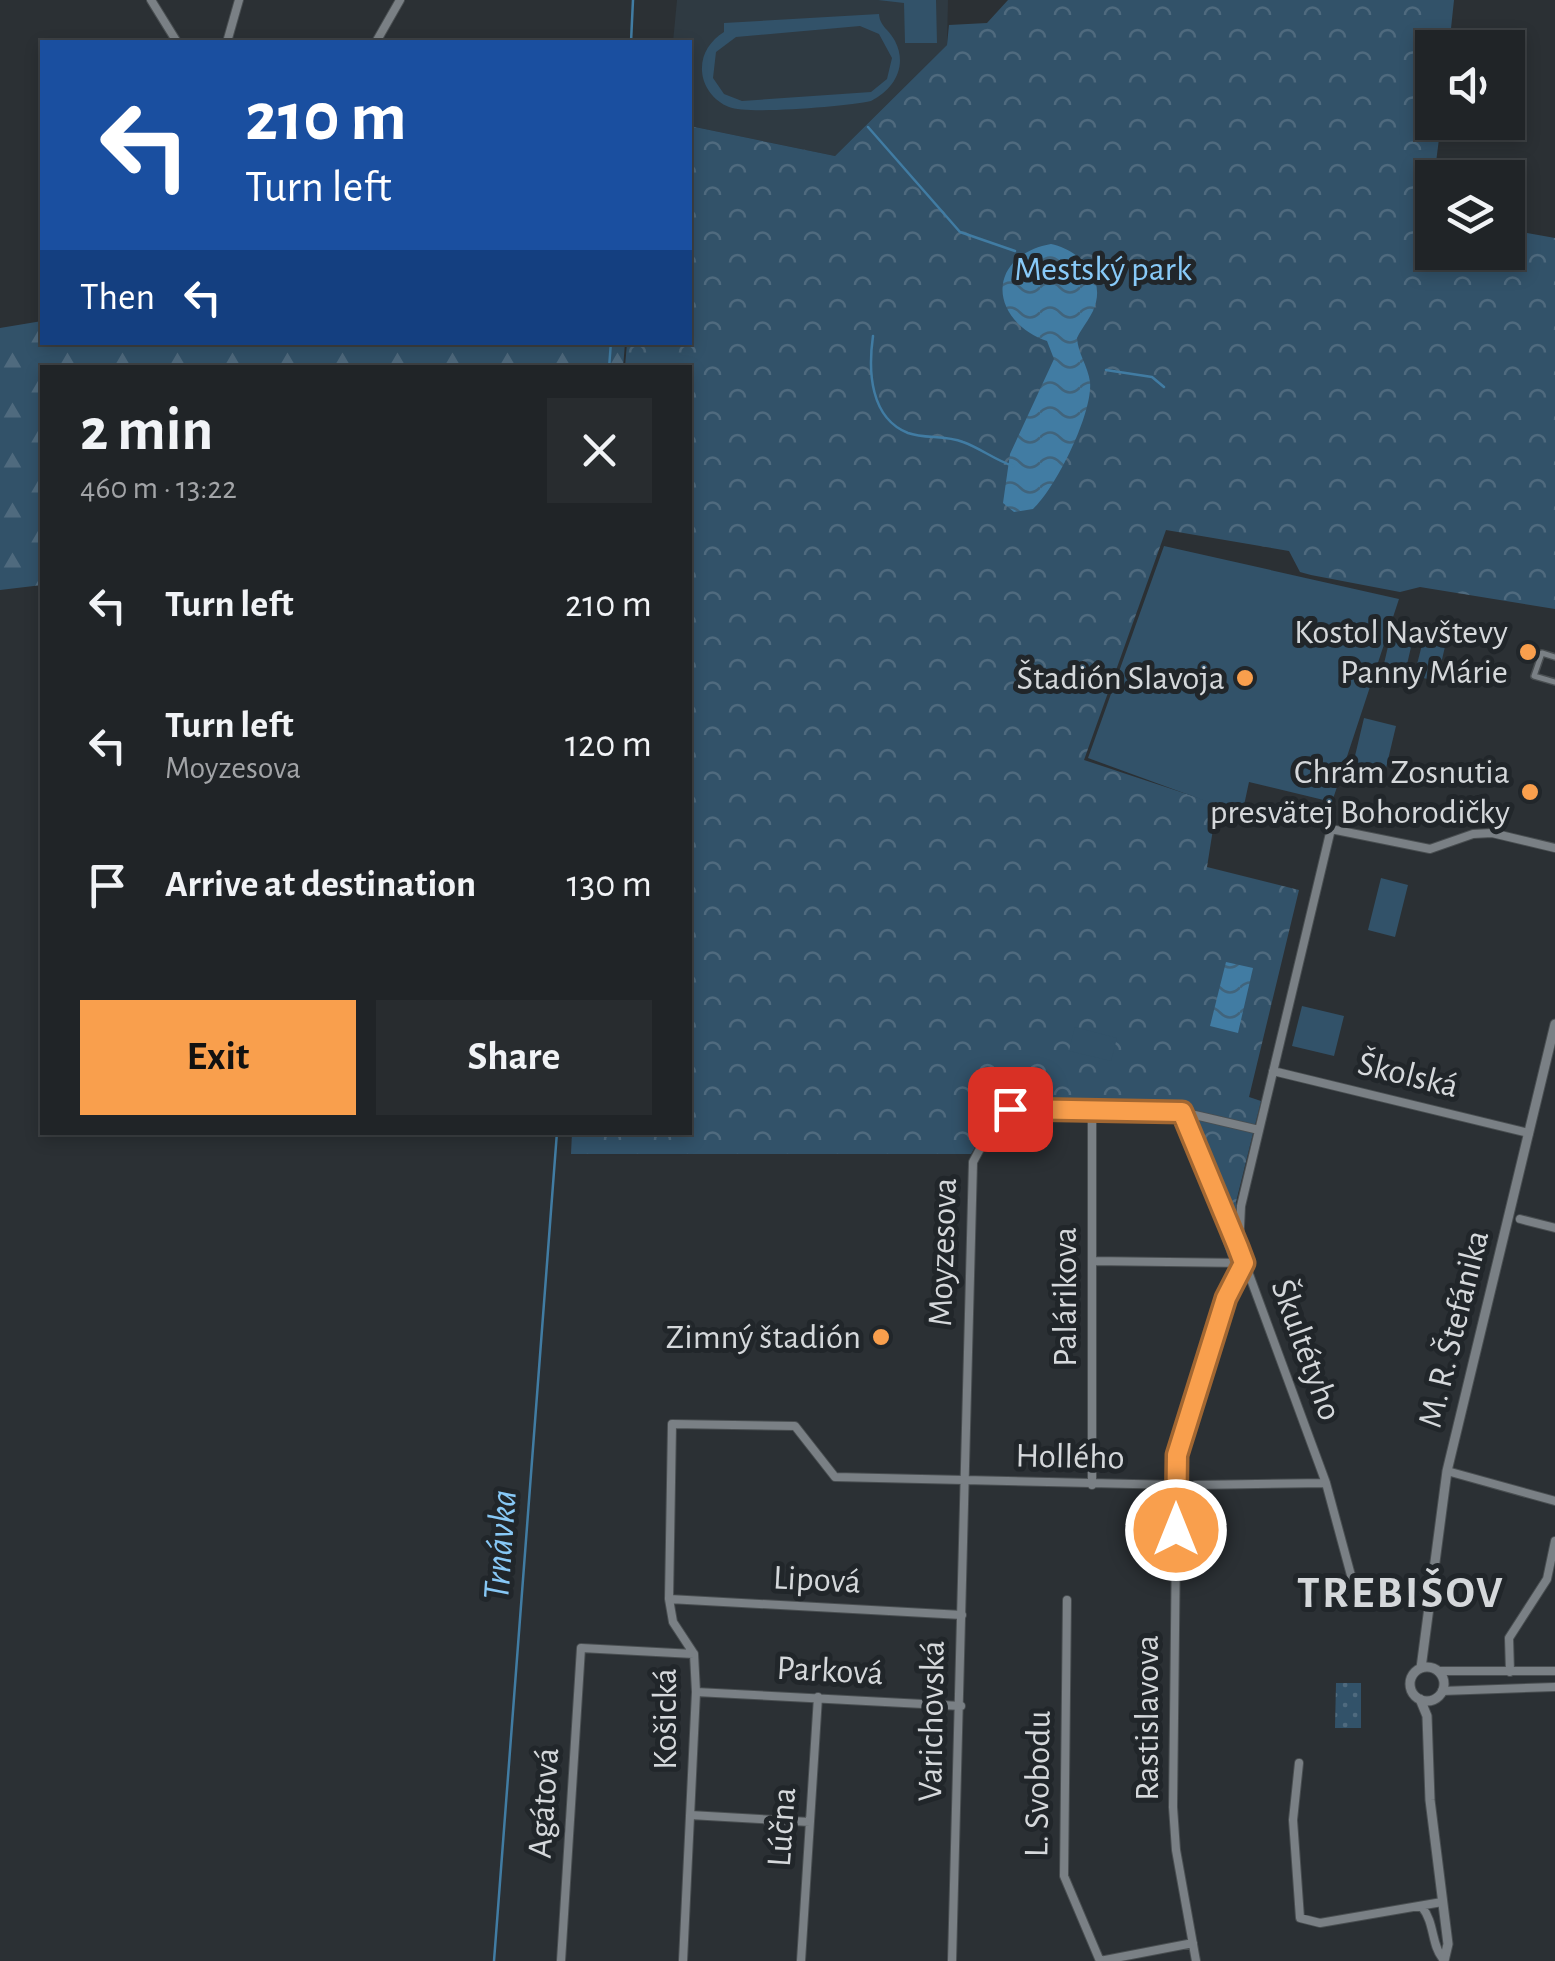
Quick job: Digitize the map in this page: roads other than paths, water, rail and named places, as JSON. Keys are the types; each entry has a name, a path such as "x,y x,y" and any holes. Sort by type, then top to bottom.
{"street":[{"path":"151,0 176,40"},
{"path":"228,40 239,0"},
{"path":"377,40 400,0"},
{"path":"1555,656 1542,654 1534,676 1555,682"},
{"name":"Škultétyho","path":"1429,1589 1352,1580 1326,1484 1238,1247 1242,1206 1331,828 1430,849 1473,834 1492,832 1555,848"},
{"name":"M. R. Štefánika","path":"1430,1669 1425,1650 1429,1589 1447,1470 1555,1024"},
{"name":"Školská","path":"1274,1070 1529,1133"},
{"name":"Moyzesova","path":"964,1483 974,1162 1002,1110 1182,1112 1260,1130"},
{"name":"Palárikova","path":"1092,1110 1092,1485"},
{"path":"1182,1112 1238,1247"},
{"path":"1520,1219 1555,1228"},
{"path":"1092,1261 1244,1263"},
{"name":"Rastislavova","path":"1196,1961 1176,1850 1173,1807 1177,1455 1226,1298 1244,1263"},
{"name":"Hollého","path":"672,1424 796,1426 836,1477 1176,1485"},
{"name":"Košická","path":"672,1424 669,1600 673,1622 694,1654 696,1692 684,1961"},
{"path":"1447,1470 1555,1501"},
{"name":"Varichovská","path":"952,1961 964,1483"},
{"path":"1195,1484 1326,1484"},
{"path":"1518,1687 1509,1638 1547,1579 1555,1542"},
{"name":"Lipová","path":"669,1600 962,1615"},
{"name":"L. Svobodu","path":"1067,1600 1064,1876 1100,1961"},
{"name":"Agátová","path":"561,1961 581,1648 694,1654"},
{"path":"1427,1716 1444,1680 1430,1669"},
{"path":"1444,1960 1448,1944 1430,1800 1427,1716 1410,1683 1430,1669 1555,1672"},
{"path":"1420,1699 1518,1687 1555,1687"},
{"name":"Parková","path":"696,1692 961,1706"},
{"name":"Lúčna","path":"801,1961 818,1697"},
{"path":"1299,1763 1293,1820 1300,1918 1320,1923 1442,1902"},
{"path":"690,1816 810,1822"},
{"path":"1422,1907 1433,1921 1438,1953 1444,1960"},
{"path":"1100,1961 1194,1943"}],"water":[{"path":"1051,244 1078,257 1095,281 1095,307 1077,338 1089,376 1089,395 1079,430 1052,485 1033,509 1014,512 1003,503 1010,454 1054,359 1047,341 1014,319 1002,289 1015,261"},
{"path":"1226,962 1253,968 1238,1033 1210,1026"}],"waterway":[{"name":"Trnávka","path":"631,40 633,0"},
{"path":"868,127 960,232 1015,251"},
{"path":"873,336 874,392 895,426 915,435 963,442 1013,466"},
{"name":"Trnávka","path":"609,365 611,345"},
{"path":"1106,370 1152,377 1164,387"},
{"name":"Trnávka","path":"494,1961 557,1135"}],"place":[{"name":"Kostol Navštevy Panny Márie","path":"1528,652"},
{"name":"Štadión Slavoja","path":"1245,678"},
{"name":"Chrám Zosnutia presvätej Bohorodičky","path":"1530,792"},
{"name":"Zimný štadión","path":"881,1337"}],"district":[{"name":"TREBIŠOV","path":"1401,1593"}],"park label":[{"name":"Mestský park","path":"1103,269"}]}
